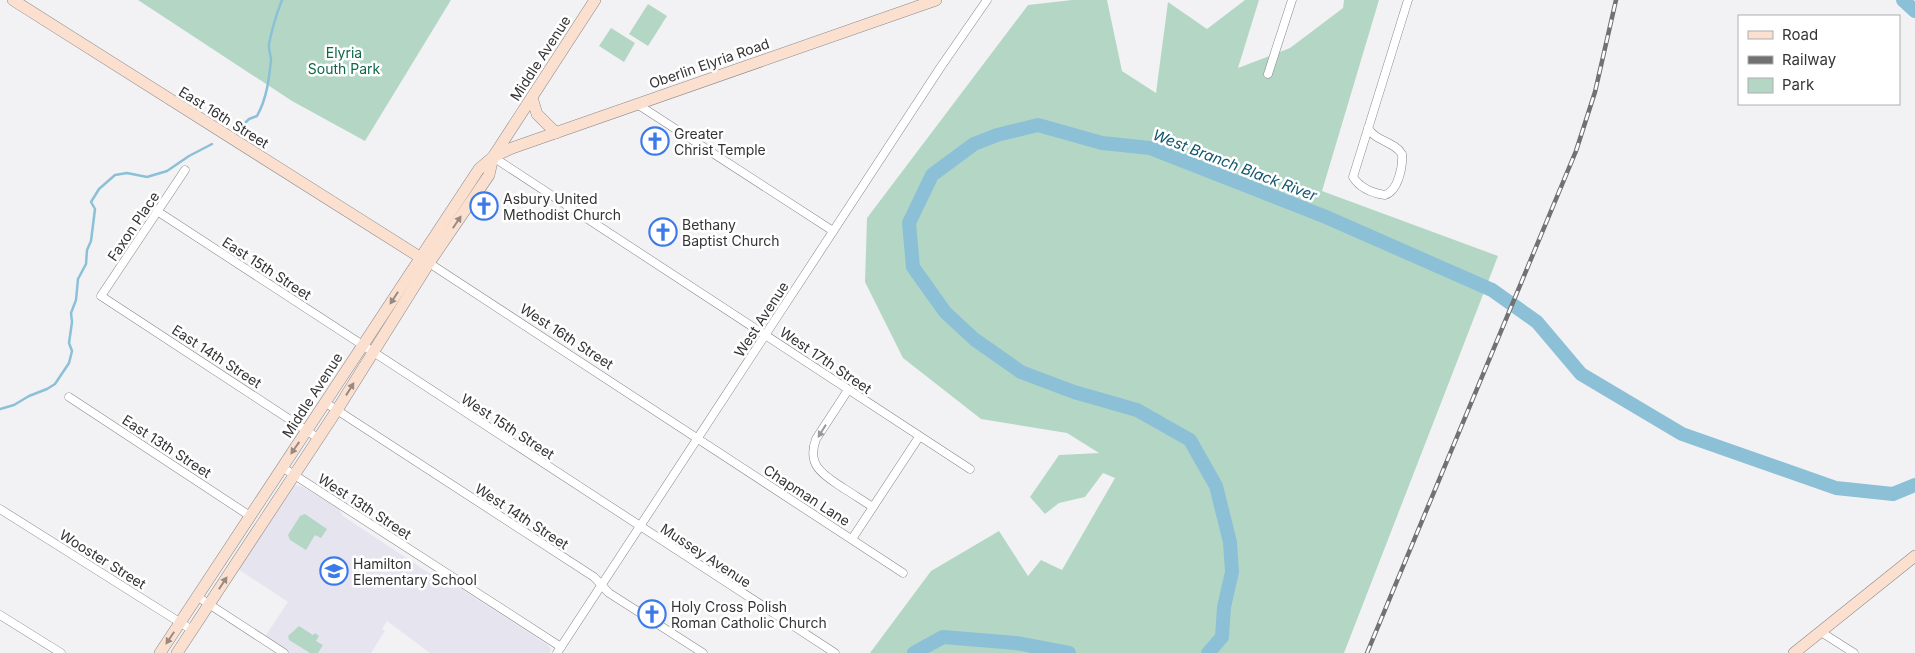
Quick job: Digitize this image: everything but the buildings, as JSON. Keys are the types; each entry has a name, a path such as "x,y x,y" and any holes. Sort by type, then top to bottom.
{"main road":[{"name":"East 16th Street","path":"13,0 425,260"},
{"name":"Middle Avenue","path":"177,653 337,410 373,352 479,169 493,158 595,0"},
{"name":"Oberlin Elyria Road","path":"493,158 512,148 936,0"},
{"path":"532,98 537,114 556,133"},
{"name":"Middle Avenue","path":"160,653 363,346 425,260"},
{"path":"1794,653 1915,556"}],"street":[{"name":"West Avenue","path":"559,650 940,68 987,0"},
{"path":"1268,74 1292,0"},
{"path":"1350,185 1408,0"},
{"path":"637,104 833,231"},
{"path":"1353,177 1364,189 1385,195 1393,190 1399,174 1402,158 1399,150 1372,135 1368,128"},
{"name":"West 17th Street","path":"493,158 766,334 970,469"},
{"name":"Faxon Place","path":"101,296 185,170"},
{"name":"East 15th Street","path":"157,211 363,346"},
{"name":"West 16th Street","path":"425,260 697,439"},
{"name":"East 14th Street","path":"101,296 318,438"},
{"name":"West 15th Street","path":"363,346 640,527"},
{"path":"848,390 816,439 814,459 816,466 824,476 873,507"},
{"name":"East 13th Street","path":"69,397 250,516"},
{"name":"West 14th Street","path":"326,403 594,577 609,593 702,653"},
{"path":"852,539 919,437"},
{"name":"Chapman Lane","path":"697,439 903,573"},
{"name":"West 13th Street","path":"282,467 559,650"},
{"name":"Wooster Street","path":"0,509 192,630"},
{"name":"Mussey Avenue","path":"640,527 835,653"},
{"path":"198,597 284,653"},
{"path":"0,615 61,653"},
{"path":"1821,632 1854,653"}],"shaded area":[{"name":"Hamilton Elementary School","path":"296,485 303,487 339,509 343,516 429,573 441,576 548,645 551,649 550,653 430,653 387,621 382,629 385,631 371,653 290,653 262,636 266,635 288,602 238,569 291,488"}],"green space":[{"name":"Elyria South Park","path":"138,0 451,0 365,141 292,101"},
{"path":"1072,0 1107,0 1122,71 1156,93 1168,2 1207,29 1245,0 1259,0 1238,68 1290,48 1343,8 1344,0 1379,0 1322,191 1498,256 1344,653 870,653 931,571 999,531 1028,576 1041,560 1062,570 1115,478 1103,473 1085,497 1059,503 1045,514 1030,497 1059,455 1099,453 1067,433 981,419 903,358 865,282 867,218 1028,5"},
{"path":"648,4 667,16 648,46 629,34"},
{"path":"611,28 635,43 624,62 599,46"},
{"path":"305,514 327,529 321,538 315,535 306,550 290,540 288,535 300,516"},
{"path":"299,626 313,635 315,633 319,636 316,641 323,645 318,653 310,653 289,640 288,636"}],"waterway":[{"path":"240,128 249,119 257,116 263,102 271,60 269,44 282,0"},
{"name":"West Branch Black River","path":"1903,0 1915,11"},
{"name":"West Branch Black River","path":"1208,653 1222,637 1224,607 1232,572 1230,542 1216,486 1190,440 1137,410 1074,392 1021,372 974,339 945,312 913,267 909,223 932,175 974,144 997,135 1038,125 1102,143 1150,148 1326,217 1492,290 1537,322 1581,374 1682,434 1836,488 1893,494 1915,485"},
{"path":"0,409 14,405 55,384 69,363 72,351 69,343 72,322 71,313 76,300 78,279 86,264 87,250 91,241 95,209 91,202 99,189 115,175 127,173 147,177 167,171 189,156 212,144"},
{"name":"West Branch Black River","path":"914,653 943,637 1016,643 1069,653"}],"railway":[{"path":"1367,653 1576,151 1595,92 1616,0"}],"place":[{"name":"Greater Christ Temple","path":"655,141"},
{"name":"Asbury United Methodist Church","path":"484,206"},
{"name":"Bethany Baptist Church","path":"663,232"},
{"name":"Hamilton Elementary School","path":"334,571"},
{"name":"Holy Cross Polish Roman Catholic Church","path":"652,614"}]}
